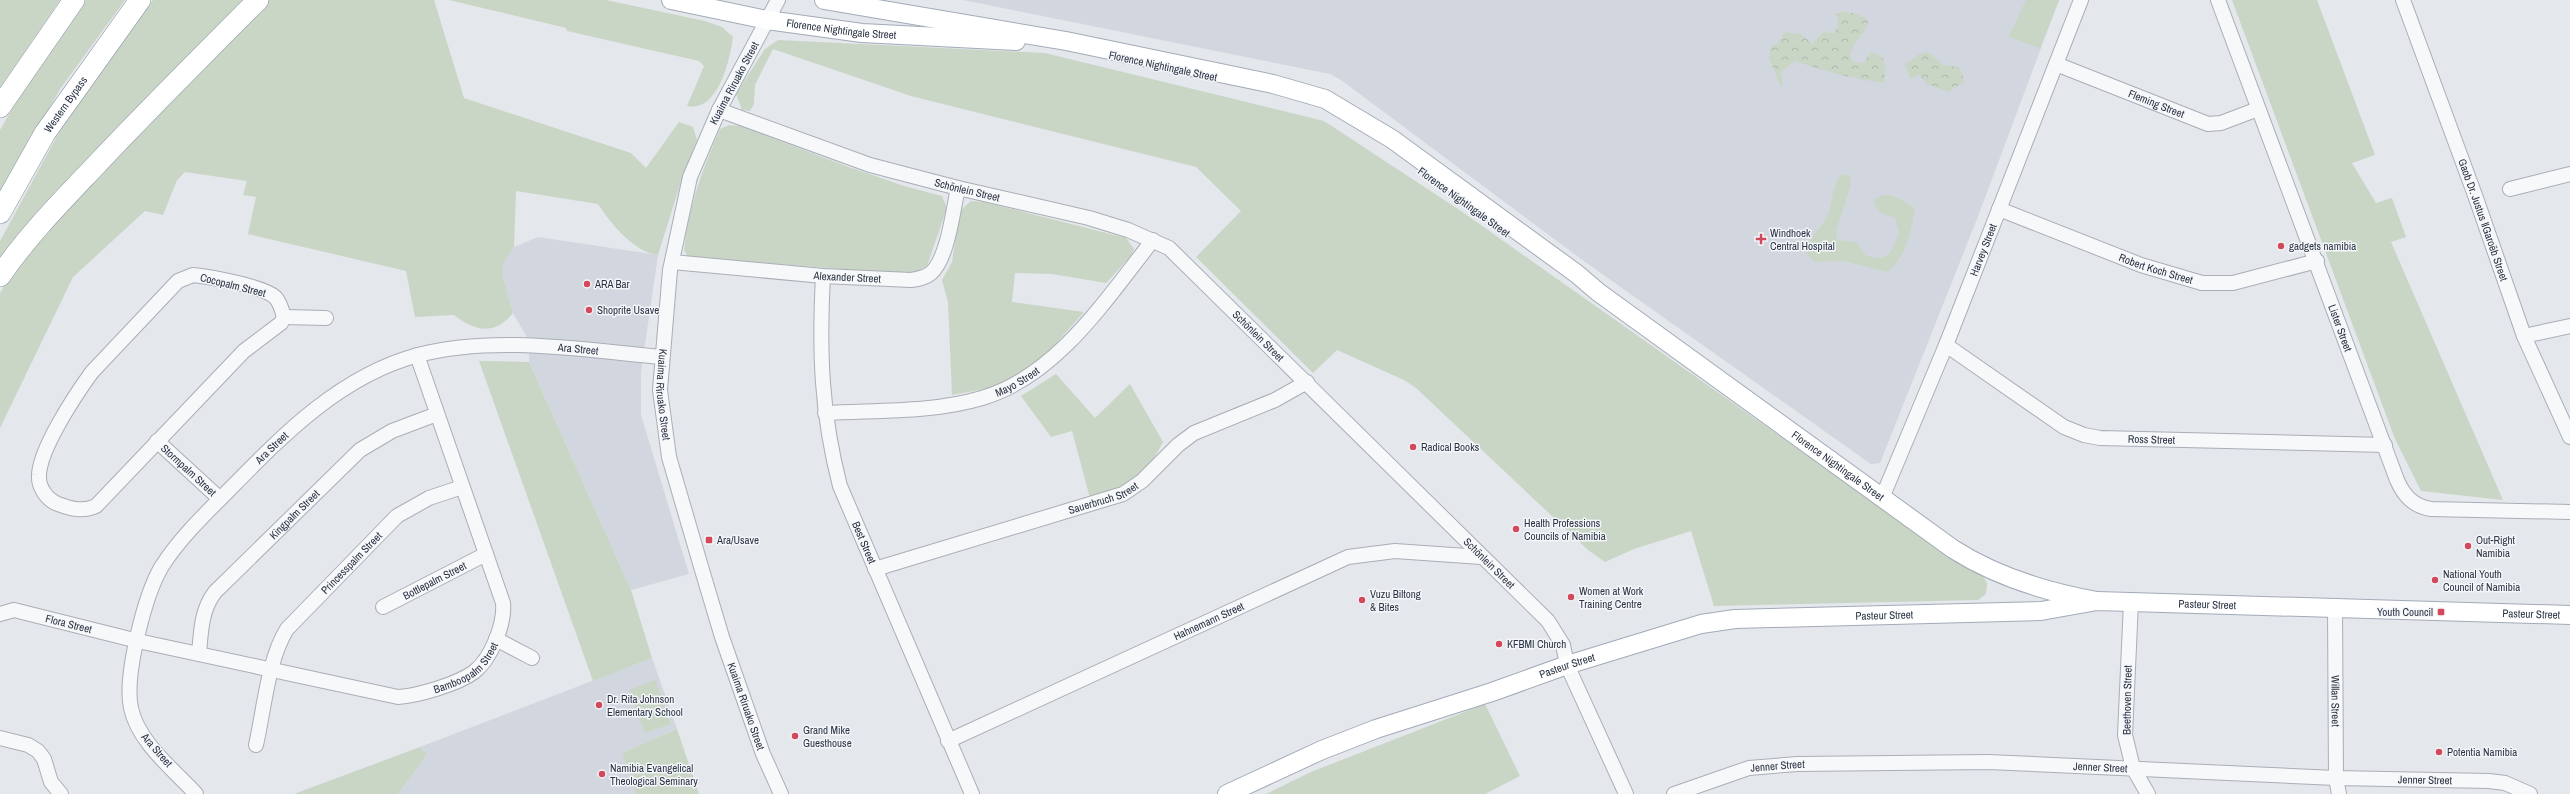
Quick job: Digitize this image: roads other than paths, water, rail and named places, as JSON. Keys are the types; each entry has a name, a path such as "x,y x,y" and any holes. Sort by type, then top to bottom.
{"highway":[{"path":"0,107 74,0"},
{"name":"Western Bypass","path":"0,213 45,133 140,0"},
{"path":"0,276 14,255 48,216 160,97 258,0"}],"main road":[{"name":"Florence Nightingale Street","path":"671,0 768,20 862,33 1047,43 1272,89 1301,98 1337,113 1362,128 1573,279 1598,292"},
{"name":"Florence Nightingale Street","path":"824,0 1066,41 1273,84 1325,99 1392,139 1577,274 1598,292 1882,498 1970,559 2004,576 2031,585 2097,601"},
{"path":"2025,611 2033,607 2037,601 2035,590 2031,585"},
{"name":"Pasteur Street","path":"1227,794 1358,735 1492,692 1567,665 1716,621 2025,611 2060,608 2097,601 2570,615"}],"street":[{"name":"Kuaima Riruako Street","path":"778,0 719,110 690,177 672,262 661,357 660,390 669,457 722,637 763,754 780,794"},
{"name":"Harvey Street","path":"1882,498 1946,345 2081,0"},
{"name":"Lister Street","path":"2218,0 2258,109 2317,261 2400,488 2406,496 2420,507 2570,512"},
{"name":"Gaob Dr. Justus ǁGaroëb Street","path":"2403,0 2476,198 2524,336 2570,437"},
{"name":"Fleming Street","path":"2056,64 2208,124 2221,123 2258,109"},
{"name":"Schönlein Street","path":"719,110 870,165 958,188 1089,218 1152,240 1169,248 1307,382 1481,557 1548,621 1563,645 1567,665 1626,794"},
{"path":"2510,189 2570,174"},
{"name":"Alexander Street","path":"672,262 823,276 911,280 927,275 940,260 958,188"},
{"name":"Robert Koch Street","path":"1999,209 2141,265 2202,283 2233,283 2317,261"},
{"name":"Mayo Street","path":"824,412 955,404 981,399 1016,384 1052,359 1103,303 1152,240"},
{"name":"Cocopalm Street","path":"193,275 237,283 268,293 276,298 284,317 281,323 247,348 96,506 89,509 74,509 55,503 40,485 38,476 41,463 60,421 81,387 92,372 178,281 193,275"},
{"name":"Best Street","path":"823,276 820,339 824,412 830,447 840,486 972,794"},
{"path":"284,317 326,318"},
{"path":"2524,336 2570,326"},
{"name":"Ross Street","path":"1946,345 2064,427 2084,435 2100,438 2385,445"},
{"name":"Ara Street","path":"196,794 143,736 135,721 129,691 150,588 173,549 220,499 305,416 333,395 383,369 417,355 476,347 521,346 661,357"},
{"name":"Bamboopalm Street","path":"138,641 398,697 407,697 474,672 480,666 496,639 503,618 503,603 417,355"},
{"name":"Sauerbruch Street","path":"875,569 1123,494 1142,481 1178,445 1194,433 1281,398 1307,382"},
{"name":"Kingpalm Street","path":"199,654 203,615 208,601 226,581 360,450 392,431 437,414"},
{"name":"Stormpalm Street","path":"157,441 220,499"},
{"name":"Princesspalm Street","path":"256,744 272,670 282,637 287,629 397,516 429,498 462,487"},
{"name":"Hahnemann Street","path":"948,741 1348,557 1395,551 1481,557"},
{"name":"Bottlepalm Street","path":"383,607 486,554"},
{"name":"Beethoven Street","path":"2131,602 2126,735 2133,768 2148,794"},
{"name":"Willan Street","path":"2335,607 2336,778 2339,794"},
{"name":"Flora Street","path":"0,614 14,610 138,641"},
{"path":"496,639 532,658"},
{"path":"0,738 28,745 38,751 44,759 51,782 61,794"},
{"name":"Jenner Street","path":"1674,794 1749,768 1797,764 1988,762 2336,778 2489,781 2505,783 2530,794"}],"place":[{"name":"Windhoek Central Hospital","path":"1761,239"},
{"name":"gadgets namibia","path":"2281,246"},
{"name":"ARA Bar","path":"587,284"},
{"name":"Shoprite Usave","path":"589,310"},
{"name":"Radical Books","path":"1413,447"},
{"name":"Health Professions Councils of Namibia","path":"1516,529"},
{"name":"Ara/Usave","path":"709,540"},
{"name":"Out-Right Namibia","path":"2468,546"},
{"name":"National Youth Council of Namibia","path":"2435,580"},
{"name":"Women at Work Training Centre","path":"1571,597"},
{"name":"Vuzu Biltong & Bites","path":"1362,600"},
{"name":"Youth Council","path":"2441,612"},
{"name":"KFBMI Church","path":"1499,644"},
{"name":"Dr. Rita Johnson Elementary School","path":"599,705"},
{"name":"Grand Mike Guesthouse","path":"795,736"},
{"name":"Potentia Namibia","path":"2439,752"},
{"name":"Namibia Evangelical Theological Seminary","path":"602,774"}]}
